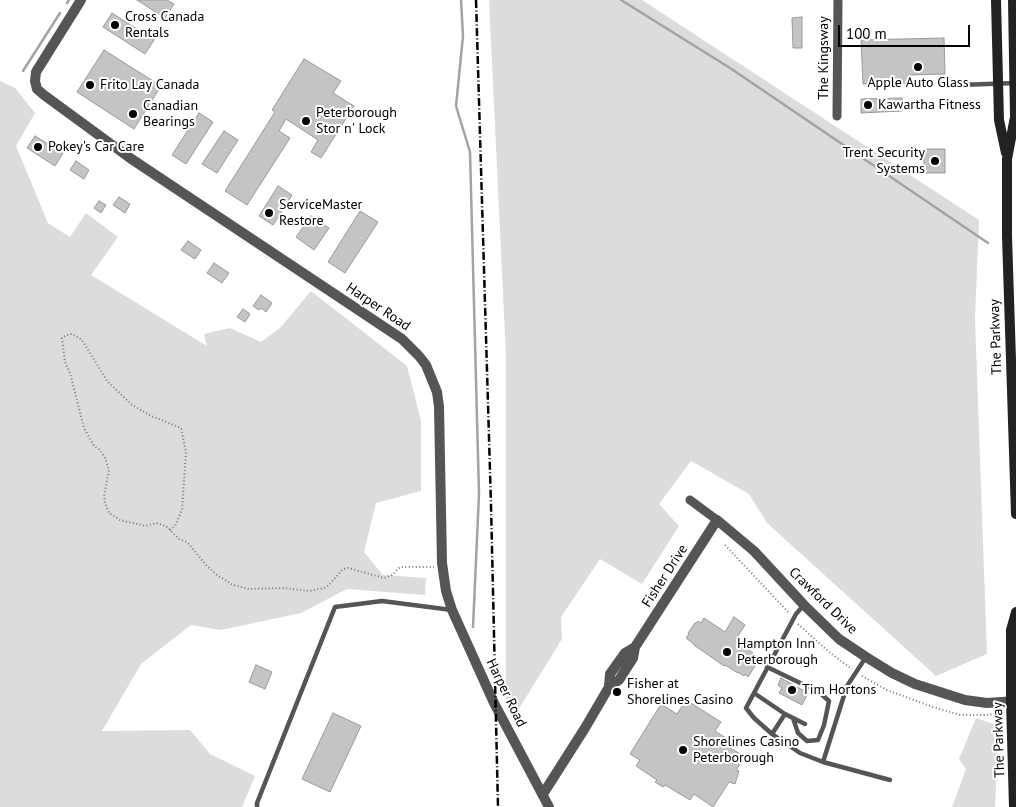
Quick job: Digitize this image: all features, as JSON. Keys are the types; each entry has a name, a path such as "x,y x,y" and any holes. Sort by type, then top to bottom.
{"main road":[{"name":"The Parkway","path":"996,0 998,120 1007,159"},
{"name":"The Parkway","path":"1013,0 1015,117 1007,159 1007,236 1016,514"},
{"name":"The Parkway","path":"1014,807 1014,702 1011,630 1016,612"}],"street":[{"name":"Harper Road","path":"80,0 36,72 35,81 37,89 130,158 402,339 426,365 437,392 440,407 442,563 446,591 452,610 494,703 549,807"},
{"name":"The Kingsway","path":"837,116 838,0"},
{"name":"Crawford Drive","path":"690,500 754,551 804,605 839,639 866,658 915,684 965,700 987,703 1014,702"},
{"name":"Fisher Drive","path":"543,794 609,687 619,680 633,658 635,647 717,520"}],"lane":[{"path":"959,85 1015,83"},
{"path":"257,807 335,607 382,601 452,610"},
{"path":"804,605 796,614 746,708 772,734 800,753 823,762 890,780"},
{"path":"823,762 847,686 866,658"},
{"path":"768,668 819,692 829,702 824,725 818,740 808,740 798,733 793,718"},
{"path":"754,693 785,714 805,724"},
{"path":"772,734 785,714"}],"path":[{"path":"170,530 175,526 182,510 186,452 181,428 149,415 131,404 107,381 82,340 72,334 66,335 62,338 65,362 70,373 84,428 94,446 100,450 105,458 109,470 104,496 105,503 109,513 120,520 146,526 156,523 166,526 170,530 179,539 187,542 217,575 234,585 249,589 285,588 309,591 324,588 343,569 348,568 384,578 392,575 400,567 436,567"}],"shaded area":[{"path":"489,0 642,0 979,220 975,318 987,654 936,676 767,523 749,494 691,461 659,504 679,526 642,584 600,559 561,617 562,639 515,715 506,699 506,357"},
{"path":"0,81 15,88 35,113 16,146 48,223 70,237 86,213 118,237 91,275 207,346 204,334 230,328 261,342 280,328 311,291 407,366 421,421 421,491 376,503 364,552 383,575 426,578 425,595 347,589 301,613 221,630 191,625 141,664 102,731 190,730 210,754 255,776 242,807 0,807"},
{"path":"976,718 999,726 995,807 952,807 966,769 959,759"}],"building":[{"path":"137,0 167,0 174,4 165,18"},
{"path":"112,13 154,40 145,54 103,27"},
{"path":"802,17 802,48 793,48 792,18"},
{"path":"944,38 945,74 911,75 911,83 863,84 861,40"},
{"path":"104,50 161,86 134,129 77,92"},
{"path":"304,59 341,81 333,93 354,106 321,158 311,152 318,140 286,119 279,131 290,138 247,205 225,191 275,112 272,110"},
{"path":"902,98 902,111 861,113 861,99"},
{"path":"199,113 213,122 186,164 172,155"},
{"path":"224,131 238,140 217,173 202,164"},
{"path":"35,136 63,153 55,166 27,148"},
{"path":"924,149 945,149 945,173 924,173"},
{"path":"76,161 89,170 84,179 70,170"},
{"path":"278,186 292,195 273,225 259,216"},
{"path":"119,197 130,204 125,213 113,205"},
{"path":"99,201 106,205 101,213 94,208"},
{"path":"360,211 378,222 345,273 328,262"},
{"path":"311,216 329,228 314,250 296,237"},
{"path":"188,241 201,250 195,259 181,250"},
{"path":"214,263 229,273 222,283 207,273"},
{"path":"261,295 272,303 266,312 261,308 259,310 253,306"},
{"path":"243,309 250,314 245,322 237,317"},
{"path":"734,617 745,625 736,639 757,656 755,658 759,660 748,677 724,666 686,638 695,623 698,621 701,623 704,618 725,632"},
{"path":"256,665 272,672 265,689 249,682"},
{"name":"Tim Hortons","path":"781,678 808,693 802,705 779,693 782,688 778,685"},
{"name":"Shorelines Casino Peterborough","path":"686,700 721,722 715,731 732,742 729,747 745,757 736,770 739,771 735,784 729,782 713,807 694,794 690,800 665,785 663,787 655,782 657,780 636,766 640,760 630,754 661,704 677,714"},
{"path":"333,713 361,726 330,792 302,779"}],"waterway":[{"path":"461,0 463,36 456,106 470,152 479,494 473,627"},
{"path":"621,0 730,68 988,243"},
{"path":"23,71 60,13"}],"railway":[{"path":"476,0 498,807"}],"place":[{"name":"Cross Canada Rentals","path":"115,25"},
{"name":"Apple Auto Glass","path":"918,67"},
{"name":"Frito Lay Canada","path":"90,85"},
{"name":"Kawartha Fitness","path":"868,105"},
{"name":"Canadian Bearings","path":"133,114"},
{"name":"Peterborough Stor n' Lock","path":"306,121"},
{"name":"Pokey's Car Care","path":"38,147"},
{"name":"Trent Security Systems","path":"935,161"},
{"name":"ServiceMaster Restore","path":"269,213"},
{"name":"Hampton Inn Peterborough","path":"727,652"},
{"name":"Tim Hortons","path":"792,690"},
{"name":"Fisher at Shorelines Casino","path":"617,692"},
{"name":"Shorelines Casino Peterborough","path":"683,750"}]}
